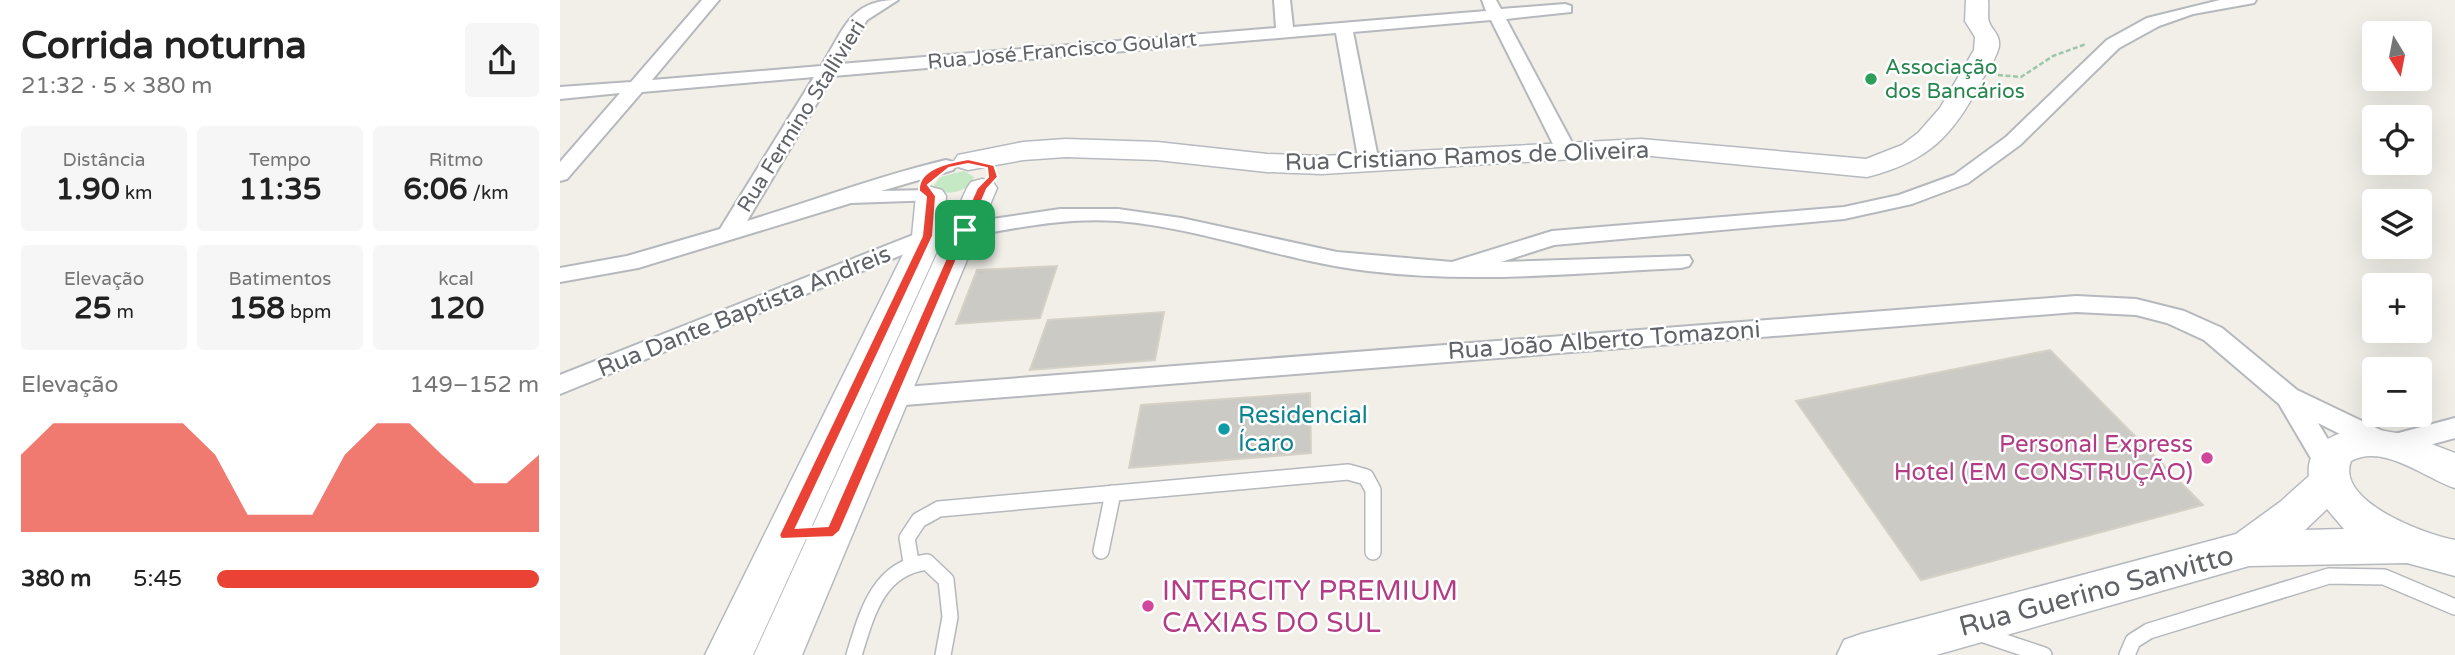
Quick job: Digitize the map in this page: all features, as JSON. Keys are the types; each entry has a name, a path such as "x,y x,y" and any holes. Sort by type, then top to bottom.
{"main road":[{"name":"Rua Cristiano Ramos de Oliveira","path":"958,182 1089,149 1222,156 1267,163 1369,163 1641,147 1867,168 1901,159 1925,146 1941,128 1986,50 1987,37 1977,21 1977,0"},
{"path":"778,655 965,230 958,182"},
{"path":"729,655 928,236 958,182"},
{"path":"871,356 912,352"},
{"name":"Rua Guerino Sanvitto","path":"2249,548 2295,514 2330,472 2338,451 2356,444 2388,444"},
{"path":"2388,444 2420,453 2455,471"},
{"path":"2330,472 2345,504 2371,527 2427,552"},
{"path":"786,535 833,531"},
{"name":"Rua Guerino Sanvitto","path":"1861,655 1934,642 2249,548 2427,552"}],"street":[{"path":"560,175 711,0"},
{"path":"1282,0 1285,31"},
{"path":"1451,270 1552,238 1844,213 1905,200 1961,179 2013,141 2113,44 2153,23 2190,10 2248,0"},
{"name":"Rua Fermino Stallivieri","path":"727,235 860,17 885,2"},
{"path":"1492,7 1566,150"},
{"name":"Rua José Francisco Goulart","path":"560,93 1343,26 1492,7 1565,9"},
{"path":"1343,26 1369,163"},
{"name":"Rua Cristiano Ramos de Oliveira","path":"560,275 630,263 727,235 842,199 895,178 958,182"},
{"name":"Rua Cristiano Ramos de Oliveira","path":"842,199 958,182"},
{"path":"965,230 1060,216 1116,215 1168,222 1277,248 1368,264 1451,270 1681,261"},
{"name":"Rua Dante Baptista Andreis","path":"564,387 928,236"},
{"name":"Rua João Alberto Tomazoni","path":"892,397 2076,303 2136,307 2175,317 2213,334 2288,397 2388,444"},
{"name":"Rua João Alberto Tomazoni","path":"2288,397 2330,472"},
{"path":"2388,444 2455,428"},
{"path":"2427,552 2455,574"}],"lane":[{"path":"911,562 907,538 919,520 939,509 1348,472 1366,477 1373,490 1373,552"},
{"path":"1101,551 1113,493"},
{"path":"853,655 870,601 893,572 911,562 927,562 946,580 950,617 943,655"},
{"path":"2127,655 2133,641 2149,631 2200,613 2329,576 2385,578 2455,607"},
{"path":"1934,642 2044,655"}],"path":[{"path":"1975,70 2021,77 2073,48 2089,43 2113,44"}],"green space":[{"path":"964,171 974,177 962,190 950,193 933,187 940,177"}],"building":[{"path":"1057,266 1040,318 956,324 977,270"},
{"path":"1164,312 1155,360 1030,370 1048,320"},
{"path":"2050,350 2203,505 1921,580 1796,401"},
{"name":"Residencial Ícaro","path":"1310,393 1311,453 1129,468 1141,405"}],"place":[{"name":"Associação dos Bancários","path":"1871,79"},
{"name":"Residencial Ícaro","path":"1224,429"},
{"name":"Personal Express Hotel (EM CONSTRUÇÃO)","path":"2207,458"},
{"name":"INTERCITY PREMIUM CAXIAS DO SUL","path":"1148,606"}],"route":[{"path":"968,162 986,164 991,167 993,177 982,188 965,230 833,531 786,535 928,236 928,207 931,196 924,191 923,185 927,178 946,166 968,162"}]}
